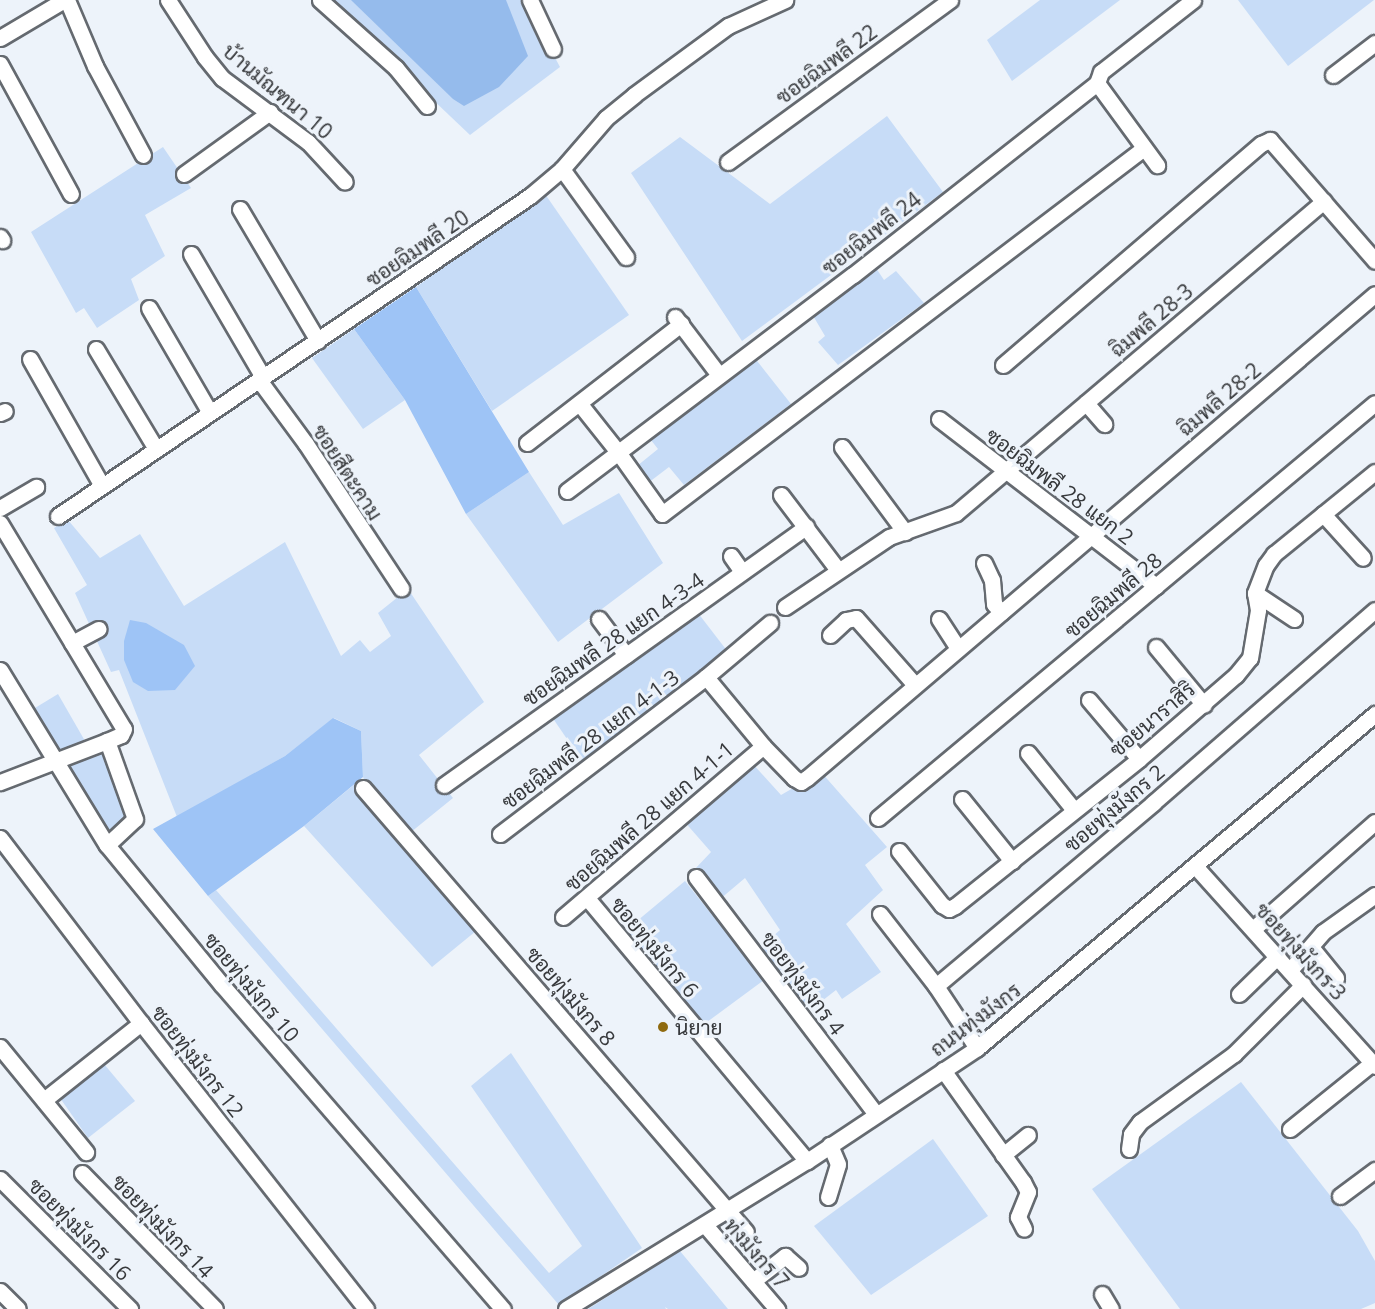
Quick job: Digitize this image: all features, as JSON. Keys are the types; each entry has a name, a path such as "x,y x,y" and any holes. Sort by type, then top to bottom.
{"street":[{"path":"0,38 66,0 94,66 143,155"},
{"name":"บ้านมัณฑนา 10","path":"168,0 204,57 222,78 308,142 345,182"},
{"path":"320,0 396,68 427,106"},
{"path":"530,0 552,49"},
{"name":"ซอยฉิมพลี 20","path":"58,516 530,196 562,169 606,118 634,95 728,26 785,0"},
{"name":"ซอยฉิมพลี 22","path":"728,162 950,0"},
{"name":"ซอยฉิมพลี 24","path":"567,491 853,275 1097,82 1101,72 1193,0"},
{"path":"1333,75 1375,43"},
{"path":"0,64 71,194"},
{"path":"1097,82 1157,165"},
{"path":"184,174 270,112"},
{"path":"1003,365 1261,144 1270,140 1278,146 1375,261"},
{"path":"579,403 618,452 662,514 1144,148"},
{"path":"562,169 626,257"},
{"name":"ฉิมพลี 28-3","path":"785,607 889,537 956,513 1324,201"},
{"path":"240,209 318,341"},
{"name":"ซอยสีตะคาม","path":"191,254 261,379 401,588"},
{"name":"ฉิมพลี 28-2","path":"763,746 794,778 801,782 1375,294"},
{"path":"149,308 210,413"},
{"path":"527,443 579,403 678,320 719,375"},
{"path":"96,349 156,449"},
{"path":"30,359 102,486"},
{"path":"1086,403 1104,424"},
{"name":"ซอยฉิมพลี 28","path":"878,818 1375,403"},
{"name":"ซอยฉิมพลี 28 แยก 2","path":"939,419 1156,586"},
{"path":"842,447 905,532"},
{"name":"ซอยนาราสิริ","path":"899,851 942,905 949,909 1012,861 1204,705 1250,658 1258,610 1256,593 1266,565 1274,554 1375,472"},
{"path":"0,508 36,487"},
{"path":"781,495 838,570"},
{"path":"1323,514 1363,558"},
{"path":"0,523 124,729 121,735 108,741 0,782"},
{"name":"ซอยฉิมพลี 28 แยก 4-3-4","path":"444,785 806,527"},
{"path":"731,556 742,572"},
{"path":"984,563 992,580 994,604 1001,612"},
{"path":"1256,593 1294,619"},
{"name":"ซอยทุ่งมังกร 2","path":"936,986 1153,803 1375,610"},
{"path":"830,634 846,620 856,618 915,685"},
{"path":"598,619 626,655"},
{"path":"939,620 958,648"},
{"name":"ซอยฉิมพลี 28 แยก 4-1-3","path":"500,834 706,677 770,623"},
{"path":"72,643 98,629"},
{"path":"1156,647 1204,705"},
{"name":"ซอยทุ่งมังกร 10","path":"0,670 107,844 222,985 503,1309"},
{"path":"706,677 763,746"},
{"path":"1089,700 1139,759"},
{"name":"ถนนทุ่งมังกร","path":"566,1309 807,1161 977,1048 1375,714"},
{"path":"107,844 135,819 108,741"},
{"name":"ซอยฉิมพลี 28 แยก 4-1-1","path":"563,917 763,746"},
{"path":"1028,753 1074,810"},
{"name":"ซอยทุ่งมังกร 8","path":"363,789 746,1232"},
{"path":"962,799 1012,861"},
{"path":"1253,929 1375,822"},
{"name":"ซอยทุ่งมังกร 12","path":"0,838 141,1023 366,1309"},
{"name":"ซอยทุ่งมังกร 3","path":"1195,866 1374,1064"},
{"name":"ซอยทุ่งมังกร 4","path":"696,877 876,1114"},
{"path":"1290,970 1334,923 1375,895"},
{"name":"ซอยทุ่งมังกร 6","path":"587,898 807,1161"},
{"path":"880,914 936,986 977,1048"},
{"path":"1311,947 1336,978"},
{"path":"1239,994 1278,956"},
{"path":"1129,1149 1131,1134 1140,1122 1234,1054 1303,985"},
{"path":"44,1100 141,1023"},
{"path":"0,1047 86,1152"},
{"path":"1290,1129 1374,1064"},
{"path":"943,1070 1028,1192 1018,1212 1024,1229"},
{"path":"1003,1155 1028,1135"},
{"path":"828,1197 838,1164 830,1145"},
{"path":"1340,1196 1375,1170"},
{"name":"ซอยทุ่งมังกร 14","path":"82,1173 215,1309"},
{"name":"ซอยทุ่งมังกร 16","path":"0,1179 130,1309"},
{"name":"ทุ่งมังกร 7","path":"705,1225 777,1309"},
{"path":"753,1281 785,1256 798,1268"},
{"path":"0,1291 18,1309"},
{"path":"1102,1294 1111,1309"}],"shaded area":[{"path":"328,0 524,0 560,67 470,135"},
{"path":"351,0 506,0 528,56 499,87 464,106 453,99"},
{"path":"1040,0 1120,0 1012,81 987,40"},
{"path":"1238,0 1374,0 1288,66"},
{"path":"887,116 943,192 742,341 631,173 680,137 770,204"},
{"path":"163,147 191,188 145,215 165,256 131,279 139,300 97,328 84,308 76,313 31,232"},
{"path":"545,194 629,315 492,411 416,287"},
{"path":"874,265 884,280 896,271 924,303 838,365 818,342 825,336 812,314"},
{"path":"416,287 529,472 466,514 405,400 354,329"},
{"path":"354,329 405,400 363,429 312,358"},
{"path":"754,357 791,404 684,485 669,467 648,483 637,466 658,449 647,435"},
{"path":"529,472 563,525 619,493 663,563 558,642 466,514"},
{"path":"68,520 100,558 140,534 184,606 285,542 341,656 360,640 370,652 391,636 378,613 408,589 484,702 419,755 453,798 400,841 476,931 432,967 304,826 355,784 380,811 363,777 361,731 334,718 285,756 177,817 119,670 111,672 75,593 87,585 54,528"},
{"path":"698,613 728,652 582,761 552,717"},
{"path":"130,620 146,623 184,645 195,666 175,690 148,691 133,682 124,660 124,641"},
{"path":"58,694 85,741 55,752 30,711"},
{"path":"333,718 361,731 363,777 304,826 208,896 153,829 285,756"},
{"path":"104,747 128,820 107,834 63,761"},
{"path":"751,762 781,795 821,772 887,847 865,865 883,890 846,924 881,972 842,999 836,990 804,1015 757,950 780,930 745,878 719,900 694,870 711,852 683,820"},
{"path":"685,881 764,980 703,1025 625,931"},
{"path":"216,890 549,1273 582,1246 471,1086 511,1053 642,1248 559,1305 208,896"},
{"path":"104,1064 135,1101 88,1138 60,1098"},
{"path":"1241,1082 1358,1231 1375,1261 1375,1303 1361,1309 1180,1309 1092,1189"},
{"path":"933,1139 988,1216 871,1295 814,1226"},
{"path":"680,1251 728,1309 668,1309 665,1307 666,1309 588,1309"}],"place":[{"name":"นิยาย","path":"663,1027"}]}
